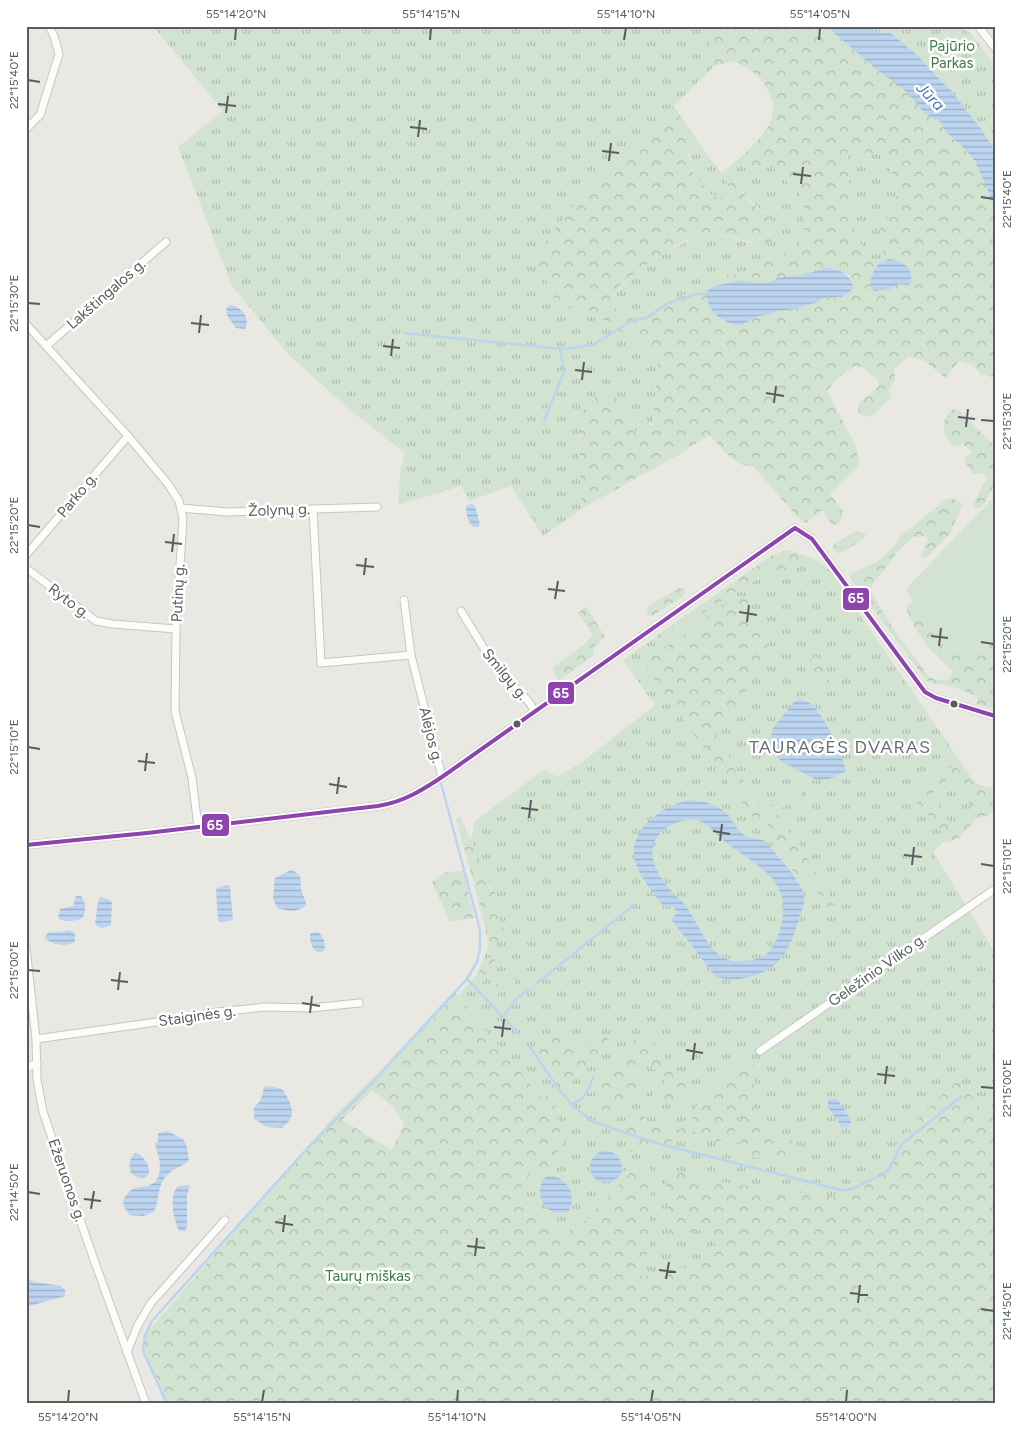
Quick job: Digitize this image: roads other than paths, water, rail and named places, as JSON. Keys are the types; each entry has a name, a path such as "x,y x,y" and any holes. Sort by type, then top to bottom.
{"street":[{"path":"26,129 40,115 59,54 49,26"},
{"path":"978,26 995,48"},
{"name":"Lakštingalos g.","path":"46,346 166,242"},
{"name":"Putinų g.","path":"26,324 128,436 174,492 181,508 183,518 176,629 175,711 192,778 198,827"},
{"name":"Parko g.","path":"26,555 128,436"},
{"name":"Žolynų g.","path":"181,508 227,512 377,507"},
{"path":"313,509 321,663 411,655"},
{"path":"442,777 534,710 795,528 812,539 925,692 936,698 995,716"},
{"name":"Ryto g.","path":"26,568 96,621 176,629"},
{"name":"Alėjos g.","path":"26,845 391,804 410,797 442,777 411,655 404,600"},
{"name":"Smilgų g.","path":"461,611 496,668 534,710"},
{"name":"Geležinio Vilko g.","path":"760,1052 995,889"},
{"name":"Ežeruonos g.","path":"26,948 36,1039 39,1091 43,1112 146,1404"},
{"name":"Staiginės g.","path":"36,1039 218,1012 265,1007 311,1008 359,1003"},
{"path":"26,1068 37,1063"},
{"path":"127,1352 150,1303 226,1220"}],"water":[{"name":"Jūra","path":"826,26 869,26 877,33 889,32 916,54 952,92 981,129 995,151 995,208 975,161 946,132 942,124 937,119 925,114 907,92 877,70"},
{"path":"889,259 899,261 909,269 911,283 908,285 899,284 890,289 874,291 870,283 874,271 881,262"},
{"path":"825,268 843,272 849,278 853,287 850,292 841,297 823,298 818,302 795,309 758,316 740,326 727,322 716,315 707,299 707,292 711,287 739,280 758,283 770,282 777,278 803,275"},
{"path":"230,305 244,313 247,320 245,329 236,328 227,315 226,308"},
{"path":"472,504 475,506 480,524 478,527 473,527 467,515 466,507"},
{"path":"800,699 808,702 823,719 842,757 845,772 829,779 817,780 784,763 772,753 769,745 773,728 794,702"},
{"path":"689,800 700,801 720,809 729,816 737,829 747,837 766,842 797,880 804,895 802,909 790,944 785,953 769,969 742,979 723,979 715,976 671,919 677,913 673,906 664,907 640,873 635,861 636,839 642,829 658,813","holes":["692,819 708,826 723,840 765,871 774,880 780,891 783,903 783,918 778,936 771,949 757,959 733,961 725,959 716,953 684,903 672,892 657,870 652,850 654,842 659,835 673,824"]},
{"path":"291,870 296,872 301,879 302,894 306,901 306,905 303,908 293,911 277,908 273,898 275,878"},
{"path":"226,885 230,886 233,920 220,922 218,920 216,891 217,888"},
{"path":"76,896 81,896 85,904 83,918 64,921 58,918 60,909 73,906"},
{"path":"100,897 110,900 112,903 111,925 105,927 99,927 95,924"},
{"path":"67,930 75,935 75,941 72,943 64,945 55,944 44,937 49,932 63,932"},
{"path":"318,932 323,938 325,943 324,951 317,952 313,948 310,934"},
{"path":"269,1086 282,1089 291,1104 292,1114 282,1128 267,1127 254,1119 254,1107 260,1101 264,1087"},
{"path":"832,1098 837,1099 850,1118 851,1123 848,1127 842,1127 828,1107 828,1100"},
{"path":"167,1131 183,1139 187,1147 189,1160 164,1178 154,1212 143,1216 130,1215 124,1207 123,1201 134,1188 148,1186 156,1180 159,1175 160,1166 155,1142 158,1143 158,1133"},
{"path":"606,1151 612,1152 617,1156 621,1161 621,1173 617,1178 612,1182 606,1183 600,1182 595,1178 591,1173 590,1167 591,1161 595,1156 600,1152"},
{"path":"135,1153 141,1155 148,1166 149,1174 145,1177 139,1178 131,1173 130,1162"},
{"path":"553,1176 564,1181 570,1190 572,1200 569,1211 554,1212 548,1209 541,1198 542,1184 546,1177"},
{"path":"190,1185 187,1195 187,1227 185,1231 179,1231 175,1220 173,1196 178,1186"},
{"path":"26,1278 35,1282 61,1286 65,1290 65,1296 30,1306 26,1305"}],"waterway":[{"path":"405,333 562,349 593,345 633,320 647,318 668,303 696,294 707,294"},
{"path":"544,421 564,372 560,349"},
{"path":"167,1404 143,1351 145,1335 152,1321 303,1153 373,1082 467,979 477,962 480,949 480,930 441,783"},
{"path":"536,984 634,905"},
{"path":"467,979 520,1035"},
{"path":"504,1015 517,998 528,990"},
{"path":"530,1047 560,1091 575,1108 594,1122 656,1143 841,1190 852,1189 885,1173 891,1166 903,1143 962,1096"},
{"path":"570,1104 582,1098 588,1090 593,1077"}],"district":[{"name":"TAURAGĖS DVARAS","path":"840,747"}],"park label":[{"name":"Pajūrio Parkas","path":"952,54"},
{"name":"Taurų miškas","path":"368,1276"}]}
